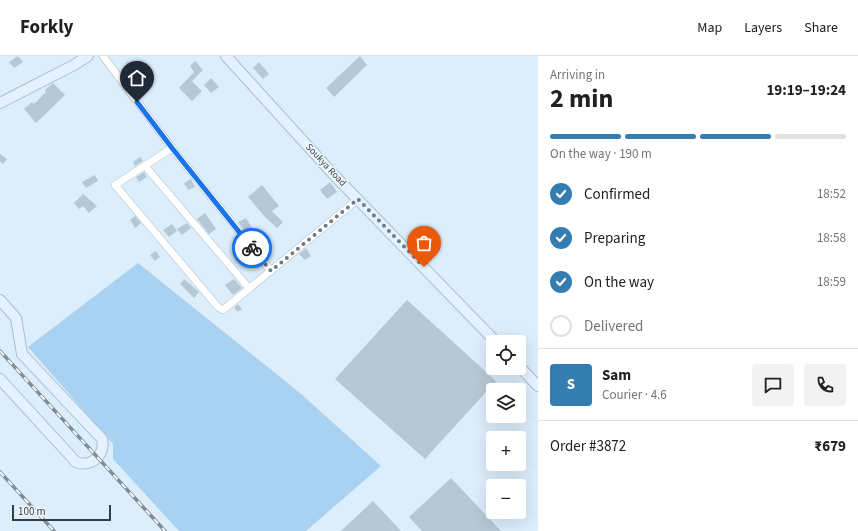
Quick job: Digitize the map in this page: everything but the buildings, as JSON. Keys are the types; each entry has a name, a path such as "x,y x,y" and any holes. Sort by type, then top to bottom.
{"main road":[{"path":"0,102 74,65 88,56"},
{"name":"Soukya Road","path":"226,56 358,199 489,335"},
{"path":"0,300 16,318 22,354 102,439 104,446 102,451 93,462 83,465 76,462 0,379"},
{"path":"526,373 538,386"}],"street":[{"path":"103,56 172,148 271,271"},
{"path":"172,148 115,185 218,307 223,310 358,199"},
{"path":"145,166 249,288"}],"shaded area":[{"path":"138,263 300,393 381,466 306,531 179,531 113,459 113,444 28,347"}],"railway":[{"path":"0,351 165,531"},
{"path":"0,472 54,531"}],"way so far":[{"path":"252,248 271,271 358,199 424,267"}],"route":[{"path":"137,102 252,248"}]}
